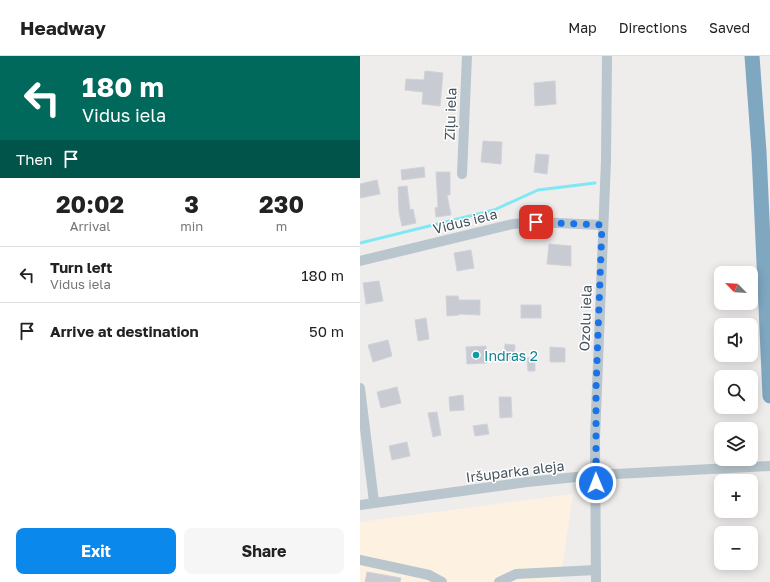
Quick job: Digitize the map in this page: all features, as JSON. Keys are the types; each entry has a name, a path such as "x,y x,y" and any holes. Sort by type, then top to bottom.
{"highway":[{"path":"752,56 759,152 770,396"}],"street":[{"name":"Zīļu iela","path":"462,174 466,56"},
{"name":"Ozolu iela","path":"596,582 596,396 602,225 606,160 608,56"},
{"name":"Vidus iela","path":"360,262 513,224 536,222 602,225"},
{"path":"360,388 374,502"},
{"name":"Iršuparka aleja","path":"360,504 527,482 596,475 770,466"},
{"path":"360,560 430,575 442,582"},
{"path":"499,582 516,574 596,570"}],"shaded area":[{"path":"573,494 560,582 360,582 360,522"}],"building":[{"path":"425,71 443,73 440,106 422,104 423,92 405,90 406,79 424,80"},
{"path":"555,81 556,104 535,106 534,83"},
{"path":"483,141 502,142 501,164 481,162"},
{"path":"536,154 549,155 547,174 534,172"},
{"path":"424,167 425,177 402,180 401,170"},
{"path":"436,172 450,172 450,195 447,195 451,215 436,217 435,208 438,207"},
{"path":"377,180 380,194 360,198 360,184"},
{"path":"407,186 410,210 413,209 416,223 402,226 399,212 398,187"},
{"path":"549,244 571,246 571,266 547,264"},
{"path":"471,250 474,268 457,271 454,253"},
{"path":"379,281 383,301 366,304 363,283"},
{"path":"446,296 458,296 459,300 480,300 480,315 459,314 447,316"},
{"path":"521,305 541,305 541,318 521,318"},
{"path":"426,318 429,339 418,341 415,320"},
{"path":"388,340 392,356 373,362 368,345"},
{"path":"505,344 515,345 514,360 504,360"},
{"name":"Indras 2","path":"486,346 487,363 467,364 466,347"},
{"path":"550,347 565,348 565,362 550,362"},
{"path":"527,358 535,358 535,371 528,371"},
{"path":"397,387 401,403 381,408 377,392"},
{"path":"463,395 464,410 450,411 449,397"},
{"path":"499,397 511,397 512,417 500,418"},
{"path":"437,412 441,435 433,437 428,413"},
{"path":"487,424 489,434 475,436 473,426"},
{"path":"407,442 410,456 392,460 389,446"},
{"path":"367,572 401,578 400,582 365,582"}],"waterway":[{"path":"360,243 494,210 538,190 595,183"}],"place":[{"name":"Indras 2","path":"476,355"}],"route":[{"path":"536,222 602,225 596,389 596,483"}]}
